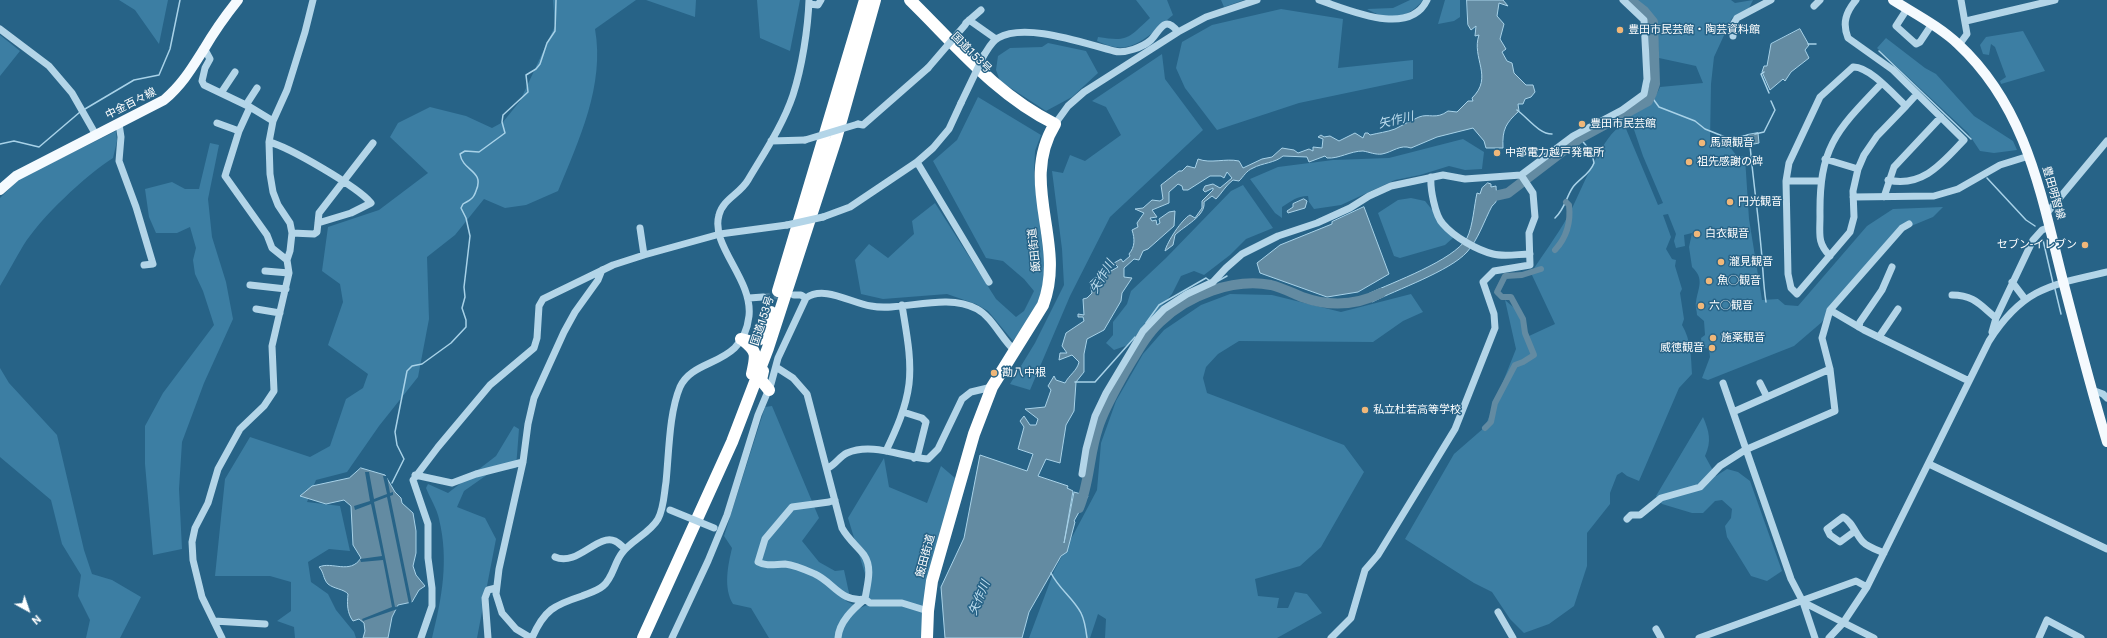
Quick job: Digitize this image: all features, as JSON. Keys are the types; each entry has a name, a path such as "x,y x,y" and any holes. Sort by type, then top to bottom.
{"highway":[{"name":"国道153号","path":"637,638 717,462 750,381 865,0"},
{"name":"国道153号","path":"643,638 732,442 768,348 836,139 875,0"},
{"name":"国道153号","path":"899,0 986,86 1010,104 1053,127"},
{"name":"国道153号","path":"910,0 987,78 1022,106 1053,127"},
{"name":"飯田街道","path":"927,638 928,611 932,581 963,469 992,387 1043,304 1050,283 1051,259 1042,203 1040,174 1042,159 1053,127"},
{"path":"742,338 753,342 762,336 776,299"},
{"path":"742,338 756,354 750,381"},
{"path":"768,348 761,380 769,390"},
{"path":"647,638 670,578"}],"main road":[{"name":"中金百々線","path":"0,190 16,176 164,100 177,90 204,48 238,0"},
{"name":"豊田明智線","path":"1893,0 1932,24 1959,45 1983,72 2017,124 2047,213 2063,282 2107,442"}],"street":[{"path":"222,638 202,597 197,581 192,542 195,528 208,503 218,469 240,429 264,406 274,391 272,346 289,273 287,260 290,252 292,233 290,223 278,205 273,192 269,168 269,142 273,121 287,90 305,32 312,0"},
{"path":"602,270 598,280 575,312 564,332 534,398 528,424 523,462 496,588 499,606 506,619 516,630 531,638 537,626 550,609 560,603 592,592 604,586 625,549 651,528 666,508 672,423 681,385 689,374 727,354 742,338 749,318 749,298 720,234 718,216 722,207 746,184 771,141 793,95 805,41 809,2 818,5 821,0"},
{"name":"飯田街道","path":"1053,127 1068,106 1084,92 1178,32 1206,17 1257,0"},
{"path":"1319,0 1384,20 1408,17 1419,10 1427,0"},
{"path":"1082,474 1090,430 1106,393 1143,331 1164,309 1187,294 1213,282 1230,263 1248,250 1278,236 1317,223 1350,208 1369,196 1390,186 1444,175 1465,179 1522,176 1534,163 1573,136 1622,110 1644,94 1647,79 1644,20 1623,0"},
{"path":"1733,36 1734,23 1737,18 1771,0"},
{"path":"1814,6 1820,0"},
{"path":"1856,0 1847,10 1844,20 1845,31 1848,38 1893,70 1964,140 1938,167 1924,177 1904,181 1888,180"},
{"path":"1959,45 1967,34 1966,21 1961,0"},
{"path":"1966,21 2055,0"},
{"path":"1907,9 1896,26 1916,44 1920,42 1932,24"},
{"path":"771,141 805,140 858,124 862,125 928,68 967,23 981,10"},
{"path":"967,23 996,39 1024,33 1057,36 1121,52 1148,42 1158,29 1166,24 1170,25 1178,32"},
{"path":"0,29 49,66 72,93 96,135"},
{"path":"420,638 432,606 433,598 428,558 428,524 425,511 413,486 413,480 415,475 490,384 534,348 537,338 539,306 543,299 602,270 693,240 720,234 787,225 822,217 850,208 917,162 933,148 949,129 984,55 996,39"},
{"path":"204,48 210,59 205,68 202,81 204,85 248,106 273,121"},
{"path":"1906,106 1882,83 1859,67 1854,67 1824,92 1816,103 1792,154 1786,171 1788,274 1791,288 1797,294 1850,232 1854,217 1853,197 1858,170 1864,156 1877,136 1906,106 1917,94"},
{"path":"221,93 235,72"},
{"path":"1830,256 1822,248 1820,238 1820,181 1825,158 1845,122 1882,83"},
{"path":"257,88 248,106 225,176 267,235 272,248 287,260"},
{"path":"1622,110 1625,118"},
{"path":"1884,197 1888,180 1901,157 1941,116"},
{"path":"217,123 239,131"},
{"path":"119,124 121,137 119,161 136,206 153,264 144,266"},
{"path":"2047,213 2107,141"},
{"path":"269,142 299,155 344,182 371,203 351,213 318,224"},
{"path":"292,233 314,234 317,232 319,213 373,143"},
{"path":"1853,197 1934,196 1947,193 1958,189 2000,166 2029,156"},
{"path":"1825,158 1858,170"},
{"path":"917,162 989,282"},
{"path":"1331,638 1351,618 1364,570 1378,555 1455,429 1495,328 1494,314 1483,282 1494,271 1528,266 1530,254 1529,234 1535,217 1533,193 1522,176"},
{"path":"1431,177 1431,189 1442,224 1460,238 1493,255 1530,254"},
{"path":"1786,181 1820,181"},
{"path":"1627,519 1631,515 1640,515 1661,498 1700,486 1720,466 1745,450 1834,411 1830,369 1822,338 1830,310 1902,228 1909,224"},
{"path":"1989,341 1996,318 2033,240 2042,230 2050,227"},
{"path":"640,228 644,255"},
{"path":"1859,327 1860,322 1882,290 1892,267"},
{"path":"265,270 289,273"},
{"path":"1829,638 1843,623 1867,587 1989,341 2002,320 2025,299 2053,285 2107,272"},
{"path":"2012,282 2025,299"},
{"path":"250,285 286,289"},
{"path":"672,638 717,530 758,415 769,390 783,347 806,298 815,294 826,294 872,307 935,302 958,304 977,309 986,317 1005,342 1014,350"},
{"path":"794,295 801,295 806,298"},
{"path":"1952,295 1966,295 1972,298 1996,318"},
{"path":"749,298 763,297"},
{"path":"886,451 903,412 909,385 909,352 902,305"},
{"path":"256,309 280,312"},
{"path":"1879,337 1898,309"},
{"path":"1830,310 1859,327 1969,381"},
{"path":"776,367 793,378 807,394 844,531 864,555 867,562 868,580 865,599 853,608 840,626 838,638"},
{"path":"1732,412 1830,369"},
{"path":"1723,383 1791,579 1802,602 1815,638"},
{"path":"1760,383 1767,397"},
{"path":"828,468 835,464 842,456 853,451 866,449 886,451 928,460 938,449 962,399 971,392 992,387"},
{"path":"2092,390 2103,394 2107,398"},
{"path":"903,412 922,418 926,422 918,454 914,458"},
{"path":"415,475 452,483 476,474 523,462"},
{"path":"1929,464 2107,549"},
{"path":"835,500 792,507 765,539 758,562 763,565 793,566 816,574 827,581 841,596 865,599 870,602 902,603 928,611"},
{"path":"666,508 717,530"},
{"path":"1855,531 1864,543 1884,553"},
{"path":"555,557 567,560 608,540 616,541 625,549"},
{"path":"1698,638 1802,602 1856,581 1867,587"},
{"path":"488,638 485,598 488,590 496,588"},
{"path":"1802,602 1874,638"},
{"path":"1498,612 1513,638"},
{"path":"2039,638 2048,620 2081,638"},
{"path":"214,621 265,624"},
{"path":"1656,629 1661,638"}],"shaded area":[{"path":"119,0 168,0 159,44 135,10"},
{"path":"553,0 636,0 595,29 597,50 593,91 582,132 558,191 526,205 505,208 484,199 455,235 427,257 429,319 418,377 379,426 347,472 316,480 307,502 340,506 350,551 329,549 308,562 311,582 328,594 336,610 354,632 356,638 295,638 294,627 277,621 291,611 291,582 270,576 215,576 225,479 250,437 310,457 330,446 346,399 363,388 368,374 328,345 343,302 340,284 322,271 328,227 379,210 428,173 390,137 398,123 430,107 466,116 492,128 503,122 520,101 555,26"},
{"path":"646,0 696,0 695,17"},
{"path":"757,0 800,0 790,51 760,38"},
{"path":"1136,0 1167,0 1173,15 1154,32 1132,46 1115,47 1097,41 1098,37 1116,39 1127,37 1150,18"},
{"path":"1221,0 1244,0 1224,7"},
{"path":"1410,0 1423,0 1417,7 1404,15 1389,17 1374,13 1367,9 1393,8"},
{"path":"1445,0 1460,0 1460,17 1454,21 1438,24"},
{"path":"1637,0 1731,0 1735,3 1753,0 1748,10 1732,18 1714,57 1711,84 1710,141 1730,147 1736,155 1745,157 1749,219 1762,300 1778,299 1785,305 1798,306 1867,226 1893,209 1943,207 1933,217 1899,231 1844,290 1822,322 1794,346 1708,380 1702,378 1710,357 1709,349 1702,347 1701,338 1705,335 1704,321 1697,315 1696,304 1700,280 1696,271 1692,267 1689,247 1692,233 1684,235 1685,246 1676,248 1674,241 1676,234 1668,214 1663,215 1671,237 1666,249 1672,259 1676,260 1675,266 1682,289 1680,293 1684,319 1682,325 1689,343 1692,374 1679,388 1639,481 1622,472 1617,475 1610,493 1610,504 1587,533 1587,566 1574,606 1549,624 1524,633 1510,619 1492,592 1474,583 1405,539 1454,454 1485,427 1516,349 1505,300 1520,313 1529,336 1555,324 1531,273 1568,216 1592,166 1608,139 1624,124 1658,205 1663,203 1643,156 1629,115 1651,101 1655,97 1660,87 1703,83 1696,66 1659,58 1658,39 1654,20"},
{"path":"1281,9 1343,19 1338,68 1413,60 1413,79 1299,103 1217,130 1185,88 1176,68 1182,42 1212,25"},
{"path":"2023,31 2045,71 2001,84 2000,81 2006,77 1995,47 1991,44 1989,55 1983,54 1980,45 1986,37"},
{"path":"0,35 20,51 0,76"},
{"path":"1886,38 1925,68 1936,74 1974,116 2013,141 2017,150 1994,153 1980,151 1968,133 1877,48"},
{"path":"1048,43 1086,51 1098,73 1072,97 1046,111 1000,81 996,70 998,56 1010,48 1042,47"},
{"path":"1162,54 1165,79 1203,130 1110,217 1070,296 1030,390 1010,384 1035,343 1064,285 1062,249 1052,171 1063,173 1070,155 1085,161 1121,135 1106,107 1092,101"},
{"path":"978,97 1041,135 1035,151 1034,175 1047,284 1033,314 1013,341 988,311 976,304 947,294 883,299 861,294 855,260 869,244 888,258 914,234 912,221 935,203 996,299 1016,317 1024,311 1034,291 1024,279 1003,261 986,258 933,161 957,140"},
{"path":"116,131 117,141 113,158 77,186 40,223 23,246 0,286 0,198 19,179"},
{"path":"1463,139 1484,152 1482,169 1465,170 1449,166 1420,175 1395,180 1341,205 1314,209 1309,202 1308,196 1300,197 1282,207 1282,218 1275,213 1250,179 1278,167 1333,160 1389,158"},
{"path":"210,143 219,145 208,199 212,237 226,282 233,319 204,383 182,442 179,489 182,549 153,555 145,464 145,426 163,393 214,325 203,291 195,274 193,260 196,248 190,227 177,233 156,233 149,217 145,189 172,182 185,189 199,189"},
{"path":"1243,185 1273,228 1246,239 1230,255 1204,275 1194,271 1181,276 1172,294 1128,345 1114,350 1106,343 1113,335 1113,322 1127,304 1131,291 1166,258 1231,191"},
{"path":"1411,198 1425,201 1454,237 1445,245 1400,258 1394,256 1378,213 1398,200"},
{"path":"1230,294 1272,295 1341,312 1411,294 1423,312 1403,321 1373,342 1239,341 1218,354 1206,367 1203,378 1207,393 1344,445 1364,472 1321,547 1300,566 1255,579 1258,596 1279,598 1277,608 1288,608 1295,592 1307,594 1322,613 1277,638 1105,638 1106,619 1098,614 1090,638 1029,638 1054,571 1097,490 1101,443 1116,401 1143,354 1164,330 1201,305"},
{"path":"0,368 9,383 57,435 84,550 92,574 112,580 141,597 120,638 86,638 90,620 78,596 81,575 62,544 51,500 0,457"},
{"path":"772,406 819,518 802,541 819,562 835,571 844,570 849,593 846,601 860,608 867,605 866,577 848,518 884,458 889,487 927,503 941,466 955,478 926,638 769,638 751,608 733,604 727,584 732,548 724,536 765,407"},
{"path":"1703,417 1709,436 1705,456 1716,476 1727,469 1738,472 1750,481 1782,571 1767,581 1751,576 1727,537 1725,526 1731,518 1732,509 1722,500 1715,501 1703,513 1692,513 1662,504 1656,496"},
{"path":"514,426 519,429 516,468 491,472 464,491 457,507 485,518 496,539 477,638 432,638 441,594 444,549 438,515 426,488 428,484 448,493 496,456"}],"water":[{"path":"1467,0 1503,0 1508,6 1499,3 1497,16 1504,24 1500,39 1506,49 1502,52 1507,61 1512,63 1514,73 1526,85 1533,85 1535,92 1531,97 1525,99 1523,104 1518,104 1519,111 1508,123 1504,131 1503,148 1486,148 1484,141 1473,128 1437,137 1411,148 1403,147 1382,154 1358,151 1331,158 1327,158 1325,156 1309,162 1307,157 1283,156 1251,169 1239,181 1233,180 1216,199 1212,196 1204,202 1202,212 1194,220 1175,235 1173,245 1165,251 1172,237 1183,221 1190,215 1195,218 1202,208 1202,201 1213,190 1213,188 1205,192 1203,190 1205,186 1213,184 1220,188 1232,178 1227,172 1224,178 1221,176 1210,176 1188,190 1183,190 1182,186 1178,184 1169,192 1169,203 1152,210 1157,217 1150,218 1152,221 1156,220 1157,225 1160,223 1159,219 1169,212 1175,211 1174,226 1148,249 1143,251 1139,260 1134,259 1124,268 1124,277 1132,278 1122,293 1121,301 1104,330 1087,339 1084,354 1084,372 1076,382 1074,411 1066,425 1060,463 1046,459 1038,476 1068,486 1067,488 1073,491 1064,543 1074,492 1088,496 1074,521 1067,552 1061,556 1029,612 1022,638 945,638 941,587 964,538 980,455 1027,471 1033,454 1018,449 1024,427 1020,421 1024,416 1030,425 1036,425 1038,419 1025,409 1045,407 1051,390 1048,386 1054,376 1056,380 1065,383 1077,368 1079,362 1072,355 1059,360 1060,353 1067,353 1062,346 1066,333 1084,321 1083,317 1078,317 1078,314 1084,315 1083,299 1087,298 1092,293 1090,282 1096,277 1098,279 1104,274 1102,270 1107,269 1109,272 1118,267 1114,263 1121,259 1123,262 1130,256 1129,254 1134,243 1132,230 1138,227 1137,223 1144,213 1135,209 1143,208 1152,200 1160,201 1163,199 1161,185 1187,166 1195,168 1198,159 1208,161 1239,161 1243,168 1262,159 1272,157 1282,148 1294,150 1298,153 1309,149 1313,151 1313,147 1322,148 1323,139 1318,137 1321,135 1324,137 1330,136 1339,141 1355,133 1363,138 1365,133 1370,135 1392,130 1423,116 1436,116 1444,114 1448,111 1457,112 1468,101 1473,101 1472,98 1478,90 1482,75 1477,43 1479,35 1475,36 1476,26 1471,30 1468,25"},
{"path":"1800,29 1809,45 1805,50 1809,58 1791,72 1785,81 1783,79 1770,90 1762,72 1764,66 1767,66 1771,44"},
{"path":"1758,133 1759,143 1749,145 1747,135"},
{"path":"1488,183 1491,184 1491,187 1496,186 1497,199 1492,206 1481,230 1467,252 1459,259 1436,273 1372,302 1368,294 1436,263 1460,247 1469,233 1477,193 1480,194 1482,188"},
{"path":"1304,199 1307,201 1305,208 1288,213 1287,211 1293,207 1293,204"},
{"path":"1364,207 1389,274 1358,292 1327,297 1260,273 1257,263 1280,245 1332,224 1332,222"},
{"path":"361,468 385,475 395,492 401,498 402,503 413,513 416,531 416,553 413,566 416,575 425,586 419,590 412,602 398,605 392,617 388,638 363,638 365,631 364,623 359,619 353,621 351,618 348,608 348,594 328,584 319,567 330,565 341,567 352,566 361,558 353,545 351,506 344,500 326,504 300,496 312,486 349,478"}],"pier":[{"path":"365,472 369,472 374,499 387,494 383,476 387,476 390,493 393,492 393,495 390,496 412,604 363,621 362,619 392,607 383,560 361,562 360,559 382,556 371,504 355,510 354,506 370,501","holes":["387,497 409,604 395,607 374,502"]}],"waterway":[{"path":"85,109 134,80 159,75 170,49 180,0"},
{"path":"392,483 404,459 397,445 395,432 407,371 412,366 422,364 451,343 466,327 466,320 462,308 465,297 464,287 470,236 466,218 461,208 463,204 474,196 478,179 462,160 460,154 465,151 479,152 505,133 502,122 503,115 528,92 526,75 536,69 540,64 547,43 555,31 556,0"},
{"path":"1490,197 1508,193 1580,138 1648,101 1655,84 1653,22 1644,11 1630,0"},
{"path":"1808,44 1816,44"},
{"path":"1879,51 1971,139"},
{"path":"1764,72 1761,74 1769,93"},
{"path":"1651,96 1659,107 1695,121 1705,129 1730,139 1748,135"},
{"path":"1755,134 1764,132 1775,110 1771,101"},
{"path":"1517,110 1538,129 1552,134"},
{"path":"0,144 14,141 39,147 80,112"},
{"path":"1555,218 1561,211 1573,187 1590,170 1594,163 1592,153 1580,138"},
{"path":"1750,145 1766,302"},
{"path":"1987,178 2026,220 2035,226"},
{"path":"1555,250 1563,240 1569,223 1569,205 1566,202"},
{"path":"2043,240 2053,283"},
{"path":"1485,428 1491,422 1495,403 1515,365 1534,355 1525,333 1523,319 1511,297 1502,297 1497,292 1505,276 1522,275 1541,269"},
{"path":"1218,281 1227,276"},
{"path":"1146,323 1159,305 1206,278 1210,281"},
{"name":"矢作川","path":"1079,508 1083,498 1095,438 1106,407 1136,353 1160,322 1171,312 1197,297 1212,291 1242,284 1256,283 1271,285 1302,297 1332,304 1362,301 1381,293"},
{"path":"2055,289 2061,314"},
{"path":"1075,382 1095,382 1135,337"},
{"path":"1051,573 1081,613 1087,638"}],"tunnel":[{"path":"763,297 784,295"}],"place":[{"name":"豊田市民芸館・陶芸資料館","path":"1620,30"},
{"name":"豊田市民芸館","path":"1582,124"},
{"name":"馬頭観音","path":"1702,143"},
{"name":"中部電力越戸発電所","path":"1497,153"},
{"name":"祖先感謝の碑","path":"1689,162"},
{"name":"円光観音","path":"1730,202"},
{"name":"白衣観音","path":"1697,234"},
{"name":"セブン-イレブン","path":"2085,245"},
{"name":"瀧見観音","path":"1721,262"},
{"name":"魚◯観音","path":"1709,281"},
{"name":"六◯観音","path":"1701,306"},
{"name":"施薬観音","path":"1713,338"},
{"name":"威徳観音","path":"1712,348"},
{"name":"勘八中根","path":"994,373"},
{"name":"私立杜若高等学校","path":"1365,410"}]}
